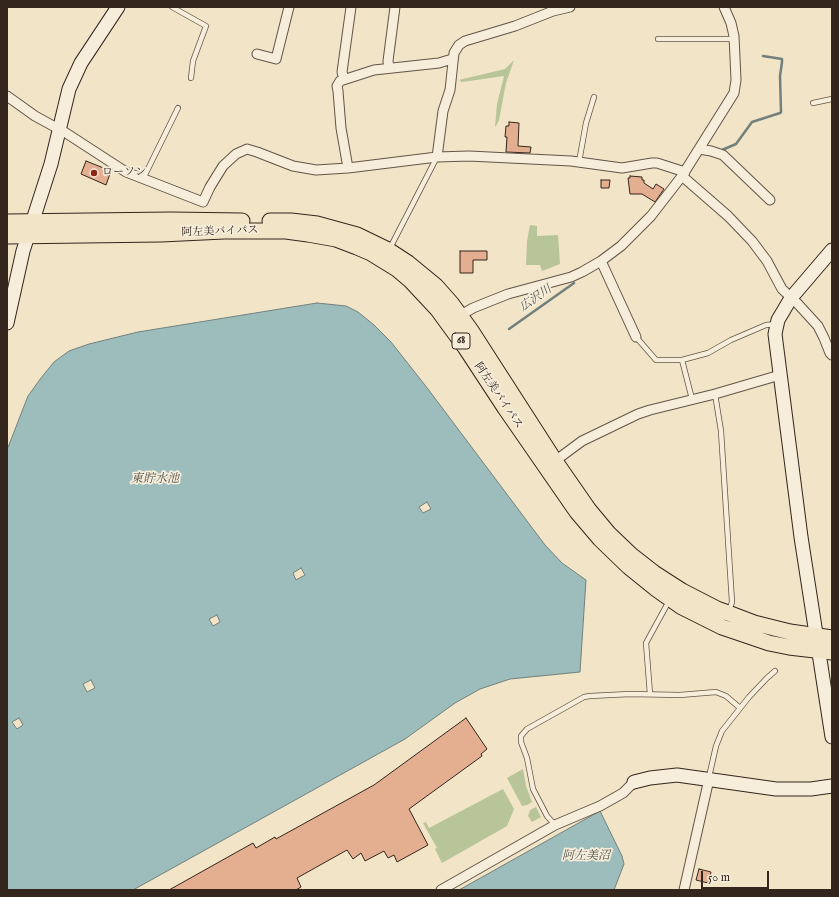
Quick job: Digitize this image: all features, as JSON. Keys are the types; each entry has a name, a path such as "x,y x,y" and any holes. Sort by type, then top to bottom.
{"main road":[{"name":"阿左美バイパス","path":"7,222 171,220 298,222 317,224 344,231 373,242 413,267 436,286 505,408 588,526 629,567 670,599 691,612 722,627 789,647 826,652"},
{"name":"阿左美バイパス","path":"7,236 256,230 293,232 336,239 357,246 397,269 454,319 589,510 609,534 631,554 667,582 717,609 754,623 790,632 832,638"}],"street":[{"path":"7,323 10,299 27,236 51,164 69,89 81,63 118,7"},
{"path":"258,54 276,59 289,7"},
{"path":"344,79 342,72 351,7"},
{"path":"389,68 388,61 395,7"},
{"path":"437,157 443,111 450,90 452,59 456,48 465,41 515,26 553,11 570,7"},
{"path":"454,319 473,308 508,294 578,275 601,261 637,231 651,216 684,174 734,93 736,80 734,39 731,23 724,7"},
{"path":"348,168 341,128 337,86 340,81 370,71 439,63 452,59"},
{"path":"7,96 35,116 126,172 203,202 223,166 242,150 251,150 304,169 330,170 437,157 478,156 579,162 622,168 647,163 657,163 684,174 744,231 767,262 782,289 797,302 818,326 832,355"},
{"path":"699,149 723,155 770,200"},
{"path":"832,250 791,298 776,324 775,340 801,537 816,636 826,652 832,738"},
{"path":"601,261 636,337"},
{"path":"555,461 582,441 619,422 650,410 715,394 780,375"},
{"path":"441,890 555,825 600,806 624,793 634,782 650,778 676,775 776,789 811,789 832,786"},
{"path":"684,890 709,779"}],"lane":[{"path":"172,7 206,26 194,61 192,78"},
{"path":"658,39 734,39"},
{"path":"579,162 586,123 594,97"},
{"path":"813,103 832,100"},
{"path":"143,179 178,108"},
{"path":"388,250 437,157"},
{"path":"636,337 656,360 682,360 708,353 731,340 766,325 776,324"},
{"path":"682,360 692,399"},
{"path":"715,394 721,430 732,602 728,613"},
{"path":"650,694 646,643 670,599"},
{"path":"709,779 719,739 726,724 775,671"},
{"path":"555,825 547,816 533,789 527,758 522,747 521,736 527,729 587,696 650,694 680,695 716,692 726,696 740,708"}],"green space":[{"path":"514,60 506,83 499,120 495,127 497,104 504,76 462,82 459,80 505,69"},
{"path":"530,225 537,226 537,236 558,235 560,264 542,271 540,265 526,265 527,241"},
{"path":"523,769 526,786 532,802 522,806 507,778"},
{"path":"503,789 514,809 507,826 442,863 435,849 437,848 423,823 426,822 429,828"},
{"path":"536,807 541,817 532,822 528,816 530,810"}],"water":[{"name":"東貯水池","path":"317,303 346,306 358,312 391,342 545,545 562,563 586,580 580,672 510,679 480,689 455,703 405,739 133,890 7,890 7,450 28,396 54,362 69,351 89,344 138,332","holes":["427,502 431,509 423,513 419,507","301,568 305,575 296,580 293,573","217,615 220,622 213,626 209,619","91,680 95,688 87,692 83,684","19,718 23,725 17,729 12,722"]},
{"name":"阿左美沼","path":"600,811 622,856 624,864 614,890 459,890"}],"building":[{"path":"509,122 519,123 518,146 531,147 530,153 506,152 506,126 509,126"},
{"path":"86,161 111,171 106,185 81,174"},
{"path":"630,176 642,177 644,183 653,189 656,184 664,189 655,202 642,194 630,194 628,178 630,178"},
{"path":"601,180 610,180 609,188 601,188"},
{"path":"460,251 487,251 487,260 473,260 473,273 460,273"},
{"path":"466,718 487,749 481,754 482,756 409,809 428,845 397,862 394,855 388,858 384,851 365,861 361,853 353,859 347,850 297,878 301,887 296,890 169,890 253,843 256,848 275,837 276,839 374,785"},
{"path":"699,869 711,872 708,883 696,880"}],"waterway":[{"path":"722,150 736,144 752,122 781,112 780,76 782,59 763,56"},
{"name":"広沢川","path":"509,329 574,283"}],"place":[{"name":"ローソン","path":"94,173"}]}
